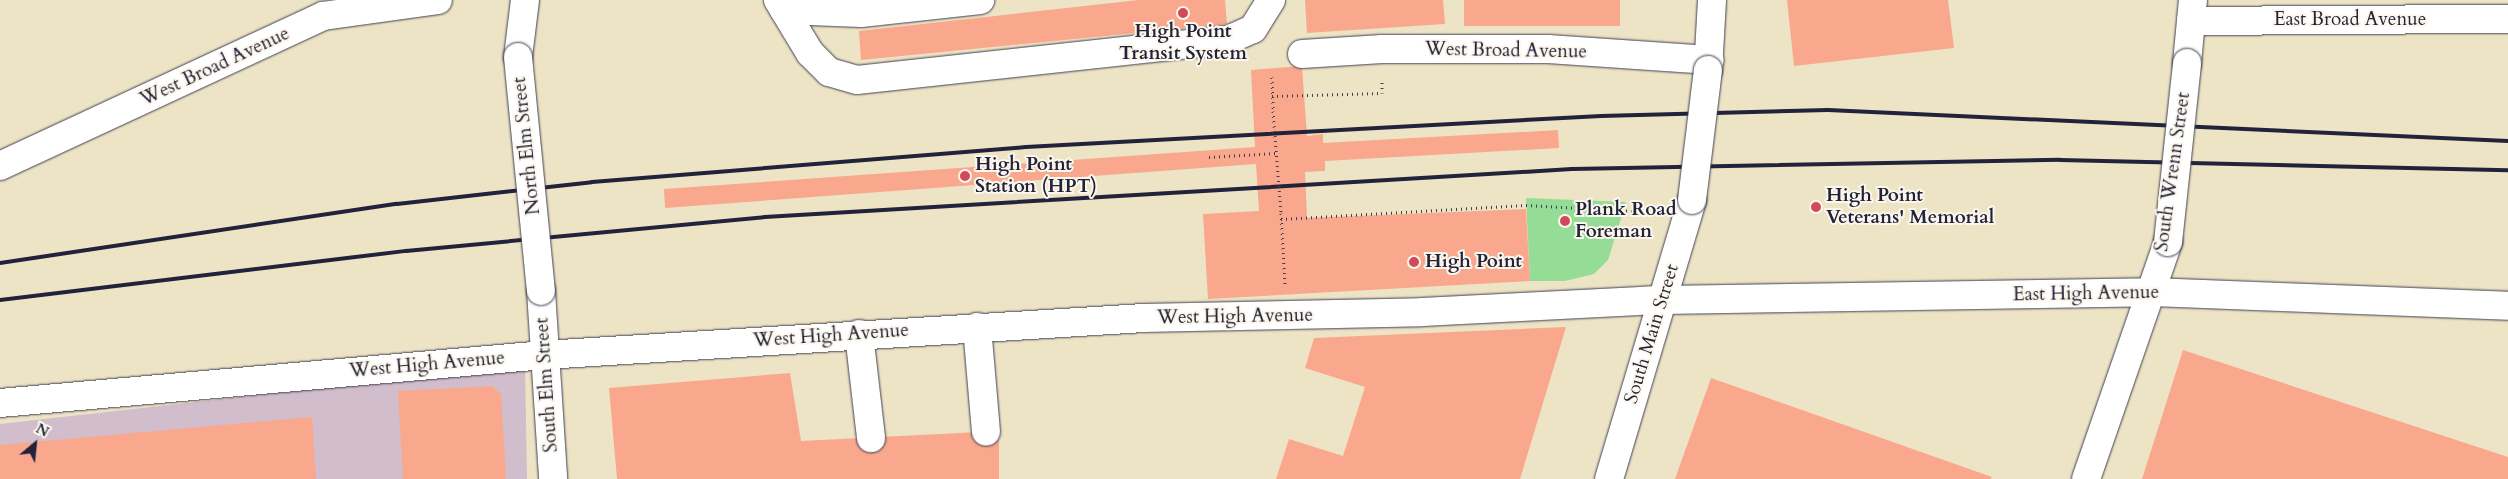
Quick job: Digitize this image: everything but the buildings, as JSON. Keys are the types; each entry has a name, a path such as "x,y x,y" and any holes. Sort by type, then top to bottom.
{"street":[{"name":"West Broad Avenue","path":"0,166 323,16 438,0"},
{"name":"North Elm Street","path":"525,0 518,58 541,291"},
{"path":"781,5 861,13 980,0"},
{"path":"781,5 810,54 829,72 857,80 1228,40 1253,29 1271,0"},
{"name":"South Main Street","path":"1609,479 1692,200 1709,65 1712,0"},
{"name":"East Broad Avenue","path":"2192,10 2490,13"},
{"name":"South Wrenn Street","path":"2086,479 2168,242 2192,10"},
{"name":"West Broad Avenue","path":"1302,54 1382,49 1548,49 1709,65"},
{"name":"South Elm Street","path":"541,291 553,479"},
{"name":"East High Avenue","path":"1663,300 2150,292 2508,306"},
{"name":"West High Avenue","path":"0,403 544,355 859,334 977,327 1663,300"},
{"path":"977,327 986,432"},
{"path":"859,334 871,438"}],"path":[{"path":"1272,77 1286,296"},
{"path":"1272,96 1382,93 1382,77"},
{"path":"1208,157 1276,153"},
{"path":"1281,219 1526,205 1634,210"}],"shaded area":[{"path":"525,365 527,479 0,479 0,424"}],"green space":[{"path":"1526,198 1626,202 1608,260 1594,274 1565,281 1530,281"}],"railway":[{"path":"0,263 397,204 592,182 1026,147 1601,116 1828,110 2508,141"},
{"path":"0,300 406,251 765,217 1572,169 2060,160 2508,170"}],"place":[{"name":"High Point Transit System","path":"1183,13"},
{"name":"High Point Station (HPT)","path":"965,176"},
{"name":"High Point Veterans' Memorial","path":"1816,207"},
{"name":"Plank Road Foreman","path":"1565,221"},
{"name":"High Point","path":"1414,262"}]}
